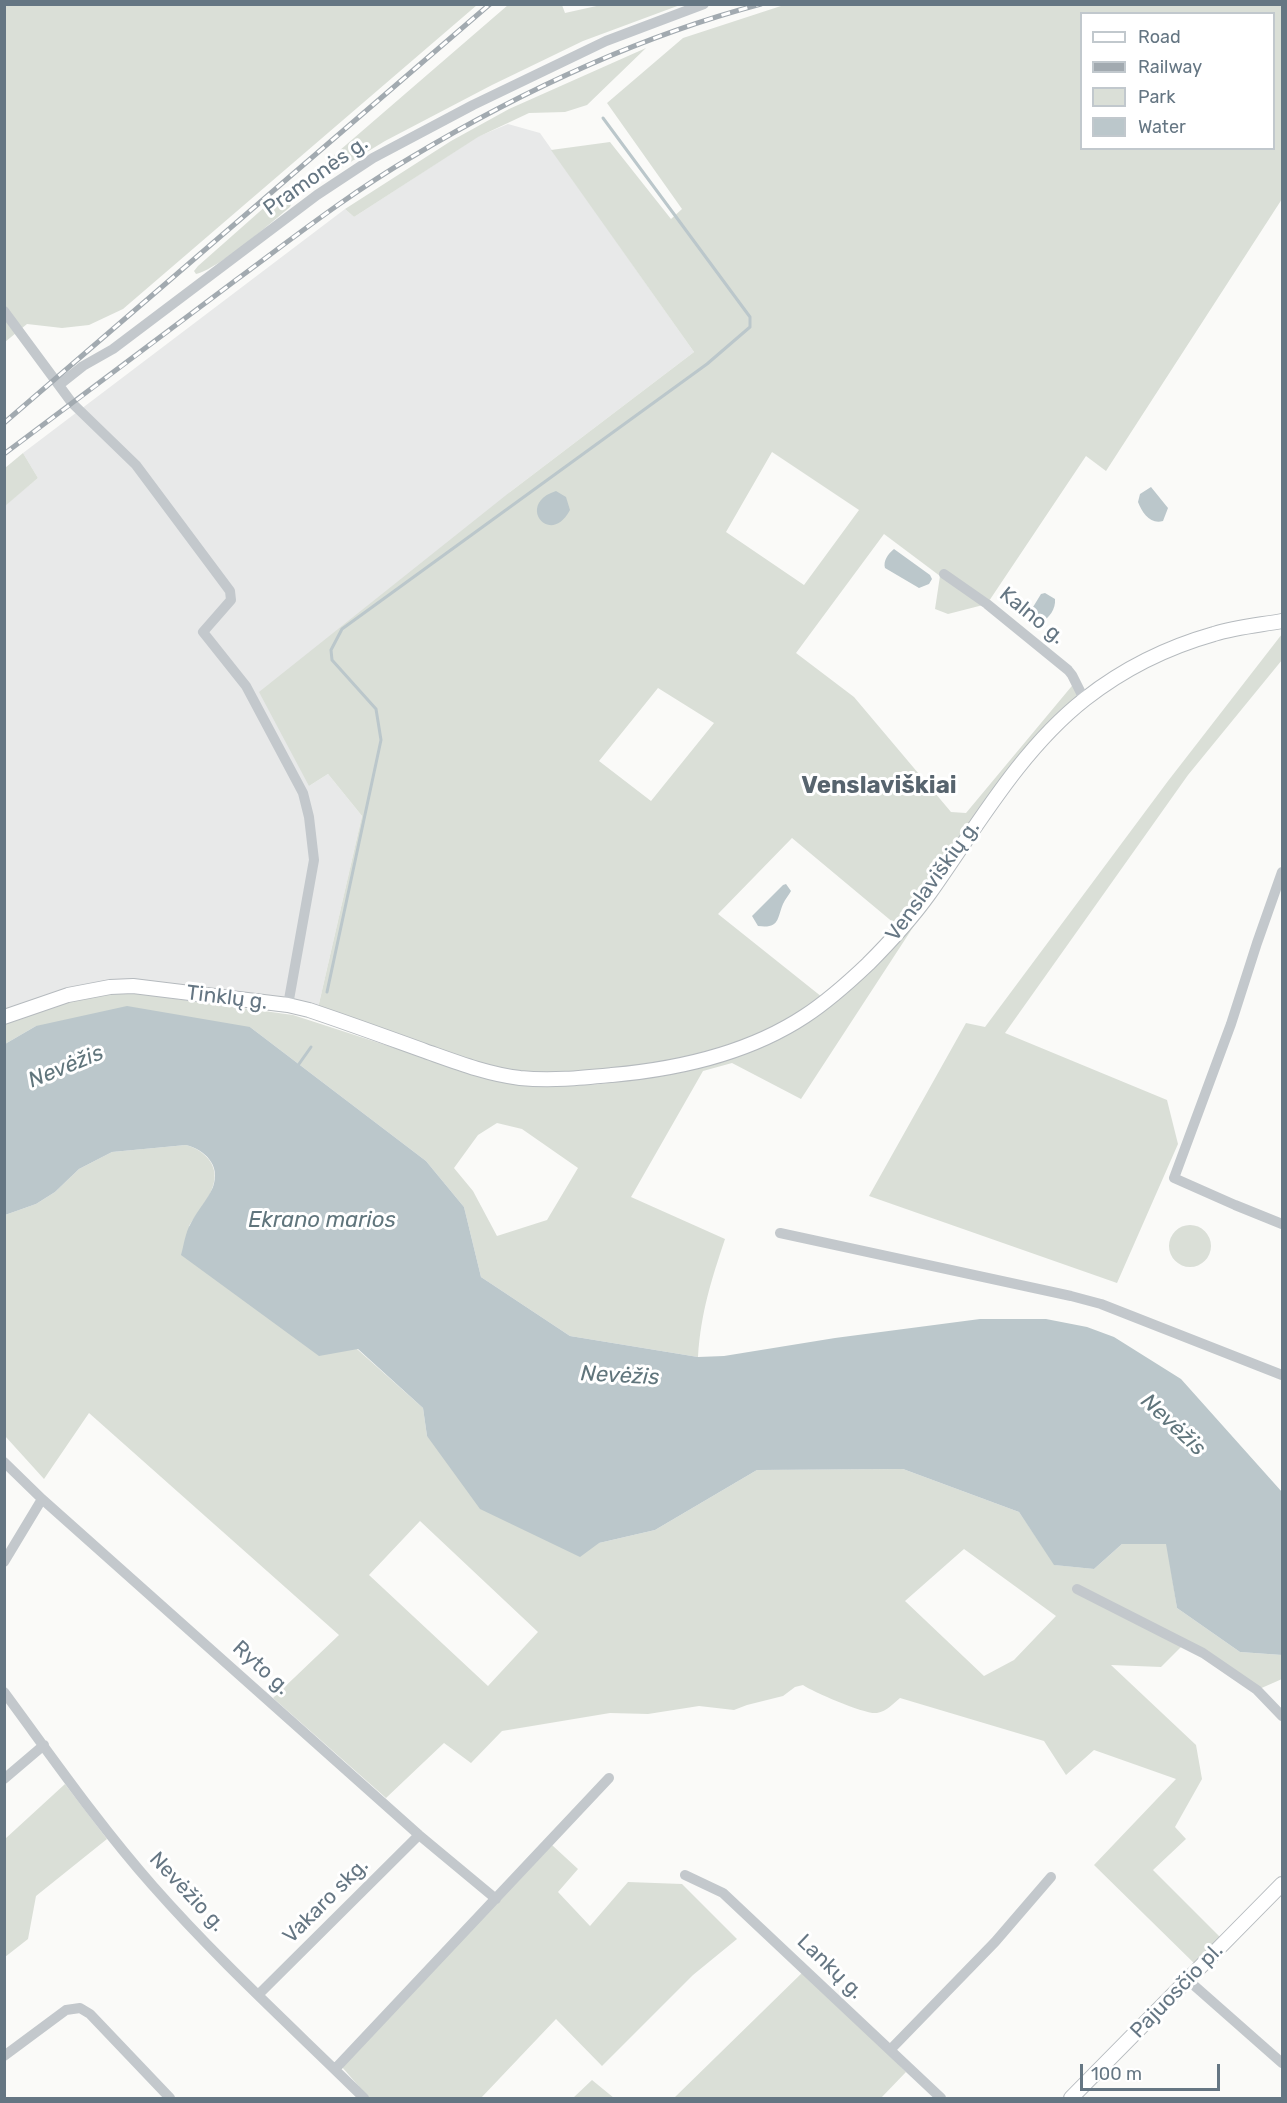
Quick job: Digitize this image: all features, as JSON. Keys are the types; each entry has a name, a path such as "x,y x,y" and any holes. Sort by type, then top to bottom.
{"main road":[{"name":"Venslaviškių g.","path":"446,1058 491,1073 556,1080 631,1074 720,1055 786,1028 849,983 888,944 927,896 983,814 1025,760 1051,730 1084,699 1125,673 1186,643 1217,633 1282,621"},
{"name":"Tinklų g.","path":"4,1017 68,994 110,987 133,986 288,1005 446,1058"},
{"name":"Pajuosčio pl.","path":"1071,2098 1189,1981 1282,1884"}],"street":[{"name":"Pramonės g.","path":"60,385 83,366 113,349 317,195 373,158 473,105 606,40 704,4"},
{"path":"4,310 78,410 136,465 230,591 231,600 203,632 246,686 303,794 309,817 314,860 288,1005"},
{"name":"Kalno g.","path":"944,574 987,604 1068,670 1084,699"},
{"path":"1282,872 1231,1024 1173,1178 1282,1224"},
{"path":"780,1233 1091,1301 1282,1375"},
{"name":"Ryto g.","path":"4,1462 419,1835 496,1899"},
{"path":"4,1562 42,1498"},
{"path":"1077,1589 1203,1653 1257,1690 1282,1716"},
{"name":"Nevėžio g.","path":"4,1692 147,1880 364,2098"},
{"path":"4,1779 44,1745"},
{"path":"335,2069 609,1778"},
{"name":"Vakaro skg.","path":"259,1994 419,1835"},
{"name":"Lankų g.","path":"685,1875 723,1893 941,2098"},
{"path":"890,2050 995,1942 1051,1877"},
{"path":"1189,1981 1282,2063"},
{"path":"4,2056 66,2010 80,2008 90,2014 170,2098"}],"shaded area":[{"path":"508,124 540,133 694,352 510,492 309,786 328,774 362,816 318,1008 143,981 5,1012 4,506 38,478 23,453 345,209 354,217 477,137"}],"green space":[{"path":"4,5 477,5 123,309 89,325 62,328 27,324 5,342"},
{"path":"508,5 562,5 565,13 601,5 680,5 583,41 492,85 385,141 316,183 310,176"},
{"path":"784,5 1282,5 1282,199 1106,471 1086,456 987,604 948,614 935,609 940,576 884,534 796,653 854,697 951,812 966,813 1076,681 1084,699 1051,730 901,929 792,838 718,914 827,1001 786,1028 671,1067 518,1077 318,1008 362,816 328,774 309,786 259,692 510,492 694,352 551,150 610,142 671,219 682,209 607,103 683,38","holes":["772,452 859,510 804,585 726,532","658,688 714,723 651,801 599,761"]},
{"path":"646,48 587,105 565,112 529,113 478,137 354,217 345,209 451,141 509,109"},
{"path":"284,190 293,199 290,207 230,255 196,274 194,271 198,266"},
{"path":"23,453 38,478 5,506 5,468"},
{"path":"1282,634 1282,660 1188,775 1005,1033 1167,1100 1178,1144 1117,1283 869,1196 966,1023 985,1027 1168,781"},
{"path":"921,915 801,1099 732,1063 703,1071 631,1197 725,1239 707,1297 698,1357 570,1336 481,1277 464,1207 426,1161 250,1027 36,1026 5,1044 4,1023 84,999 133,993 293,1015 484,1077 523,1084 564,1086 601,1084 651,1077 780,1037","holes":["497,1123 522,1129 578,1168 547,1220 497,1236 473,1191 454,1168 478,1135"]},
{"path":"186,1145 204,1155 212,1165 215,1178 211,1191 189,1226 357,1349 423,1408 427,1436 599,1543 655,1530 757,1470 903,1469 1019,1512 1055,1565 1094,1569 1122,1544 1167,1544 1177,1608 1240,1652 1282,1655 1282,1679 1257,1690 1184,1644 1161,1667 1111,1665 1196,1745 1202,1779 1175,1827 1186,1839 1153,1870 1225,1942 1200,1969 1094,1865 1176,1779 1094,1750 1066,1775 1044,1741 900,1698 884,1711 871,1713 817,1693 803,1685 795,1687 783,1696 734,1710 699,1706 648,1714 610,1713 502,1731 471,1763 444,1743 386,1798 273,1698 339,1635 89,1413 44,1479 5,1436 5,1215 36,1204 55,1192 79,1169 112,1152","holes":["420,1521 538,1632 488,1686 369,1575","964,1549 1056,1616 1014,1660 984,1676 905,1601"]},
{"path":"1190,1225 1205,1231 1211,1246 1205,1261 1190,1267 1175,1261 1169,1246 1175,1231"},
{"path":"65,1784 107,1839 36,1896 28,1939 5,1957 5,1839"},
{"path":"552,1845 578,1869 558,1892 590,1926 628,1882 682,1884 737,1939 693,1975 602,2066 556,2019 481,2098 369,2098 342,2067"},
{"path":"806,1969 906,2072 881,2098 674,2098"},
{"path":"592,2080 614,2098 573,2098"}],"water":[{"path":"1151,487 1168,508 1163,521 1151,520 1138,502 1140,494"},
{"path":"556,491 566,497 570,510 562,521 554,525 546,524 540,520 537,513 538,505 544,497"},
{"path":"894,549 930,575 932,579 929,584 919,588 885,568 886,558"},
{"path":"1045,593 1055,599 1055,603 1047,619 1041,623 1030,616 1030,612 1041,594"},
{"path":"786,884 791,891 774,924 758,926 752,916"},
{"name":"Ekrano marios","path":"127,1006 250,1027 426,1161 464,1207 481,1277 570,1336 698,1357 724,1356 835,1338 980,1319 1046,1319 1087,1327 1114,1337 1181,1379 1282,1492 1282,1655 1240,1652 1177,1608 1166,1544 1122,1544 1094,1569 1054,1565 1019,1512 903,1469 757,1470 655,1530 599,1543 580,1557 480,1509 427,1436 423,1408 358,1349 319,1356 181,1255 193,1218 211,1192 215,1179 210,1160 193,1147 186,1145 112,1152 79,1169 55,1192 36,1204 5,1215 5,1044 36,1026"}],"waterway":[{"path":"327,992 381,740 376,709 332,660 331,650 342,629 707,364 750,327 750,317 603,118"},
{"path":"299,1064 311,1047"}],"railway":[{"path":"4,423 490,4"},
{"path":"4,454 322,217 365,186 410,158 494,111 580,69 669,33 761,4"}],"district":[{"name":"Venslaviškiai","path":"879,786"}],"water label":[{"name":"Nevėžis","path":"66,1067"},
{"name":"Nevėžis","path":"620,1376"},
{"name":"Nevėžis","path":"1173,1425"}]}
